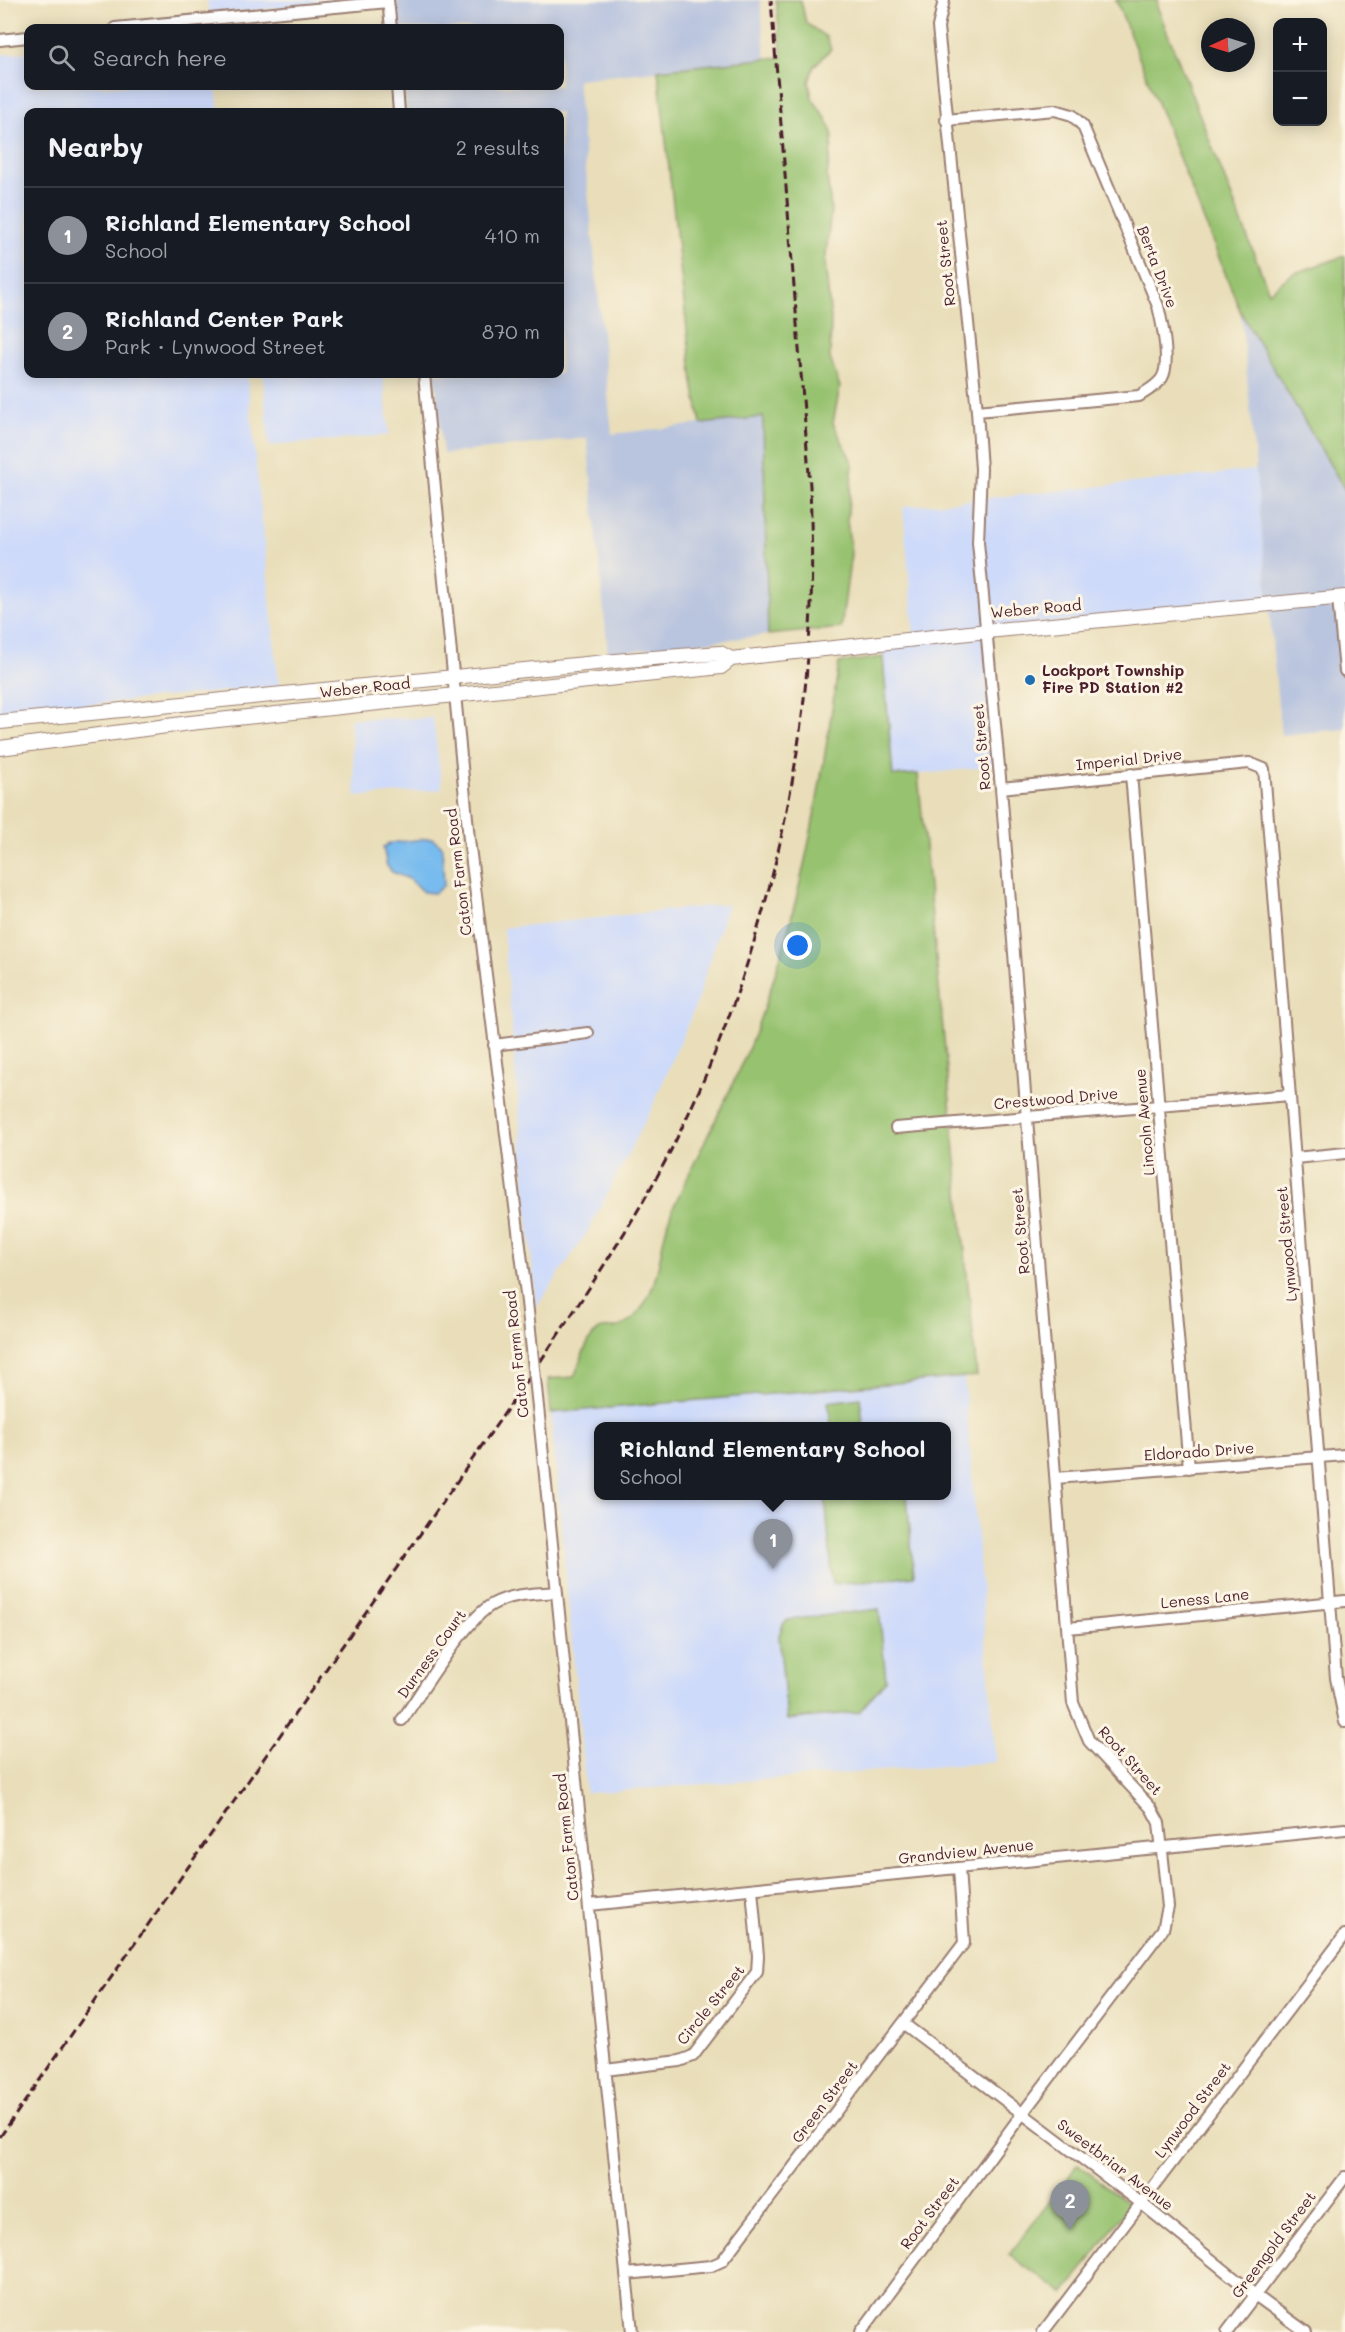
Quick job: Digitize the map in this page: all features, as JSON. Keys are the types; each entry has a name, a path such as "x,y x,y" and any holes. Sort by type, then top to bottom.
{"main road":[{"name":"Weber Road","path":"0,748 190,723 721,667 731,659 987,631 1342,597"},
{"name":"Weber Road","path":"0,722 720,653 731,659"}],"street":[{"name":"Root Street","path":"861,2332 1022,2114 1163,1929 1168,1907 1159,1822 1151,1808 1089,1741 1073,1703 1002,788 978,542 981,469 977,411 938,27 944,0"},
{"path":"155,24 388,1 391,24"},
{"path":"0,40 24,37"},
{"path":"396,90 399,108"},
{"name":"Berta Drive","path":"946,120 1055,110 1072,115 1083,126 1158,306 1163,326 1165,361 1163,377 1156,385 1139,396 977,411"},
{"name":"Caton Farm Road","path":"424,378 453,677 494,1045 527,1302 632,2332"},
{"path":"1342,597 1345,671"},
{"name":"Imperial Drive","path":"1002,788 1250,763 1258,766"},
{"name":"Lynwood Street","path":"1258,766 1264,769 1336,1678 1345,1722"},
{"name":"Lincoln Avenue","path":"1131,774 1189,1468"},
{"path":"494,1045 588,1033"},
{"name":"Crestwood Drive","path":"896,1128 1290,1095"},
{"path":"1295,1158 1345,1153"},
{"name":"Eldorado Drive","path":"1056,1478 1345,1455"},
{"name":"Durness Court","path":"402,1720 474,1619 492,1604 514,1596 557,1593"},
{"name":"Leness Lane","path":"1068,1628 1345,1600"},
{"name":"Grandview Avenue","path":"589,1905 1345,1828"},
{"name":"Green Street","path":"627,2274 711,2266 722,2261 964,1943 959,1868"},
{"name":"Circle Street","path":"606,2070 680,2061 693,2056 757,1972 758,1956 752,1889"},
{"name":"Lynwood Street","path":"1043,2332 1345,1935"},
{"name":"Sweetbriar Avenue","path":"904,2024 1141,2203 1255,2295 1306,2332"},
{"name":"Greengold Street","path":"1227,2332 1345,2177"}],"shaded area":[{"path":"207,0 361,0 209,15"},
{"path":"396,0 760,0 766,60 577,79 612,434 763,417 768,635 608,653 587,438 443,454 435,378 564,378 564,108 407,108 404,90 564,90 564,24 399,24"},
{"path":"24,52 24,90 216,90 219,108 24,108 24,378 247,378 279,686 0,713 0,55"},
{"path":"1241,313 1345,490 1345,729 1281,735"},
{"path":"263,378 383,378 389,435 269,446"},
{"path":"1256,470 1268,602 914,636 903,507"},
{"path":"984,634 996,766 893,777 882,646"},
{"path":"433,718 442,789 356,797 350,719"},
{"path":"728,904 695,1007 651,1110 588,1231 536,1308 503,928"},
{"path":"964,1378 996,1762 586,1793 551,1413"}],"green space":[{"path":"776,0 801,0 806,23 826,37 831,49 814,66 809,82 812,98 827,120 833,136 827,176 831,209 825,263 831,320 830,358 840,387 833,423 853,464 847,520 851,554 841,628 768,635 763,417 701,424 693,383 658,70 782,57"},
{"path":"1116,0 1158,0 1157,6 1269,292 1292,274 1345,256 1345,490 1241,313"},
{"path":"883,657 893,776 918,774 977,1376 551,1413 548,1379 574,1377 592,1336 598,1330 618,1327 631,1320 642,1308 652,1288 673,1208 745,1057 784,943 807,851 839,663"},
{"path":"860,1398 863,1422 830,1422 828,1402"},
{"path":"825,1500 907,1500 914,1576 833,1584"},
{"path":"879,1609 886,1680 859,1712 787,1720 779,1636 783,1624 788,1620"},
{"path":"1078,2164 1130,2205 1064,2294 1009,2255"}],"water":[{"path":"432,838 442,846 444,885 435,893 423,892 409,879 392,872 387,866 383,847 391,843"}],"railway":[{"path":"0,2137 536,1368 589,1288 656,1179 698,1092 723,1033 763,910 779,847 792,784 801,720 811,613 810,486 771,0"}],"place":[{"name":"Lockport Township Fire PD Station #2","path":"1030,680"},
{"name":"Richland Elementary School","path":"773,1569"},
{"name":"Richland Center Park","path":"1070,2230"}]}
